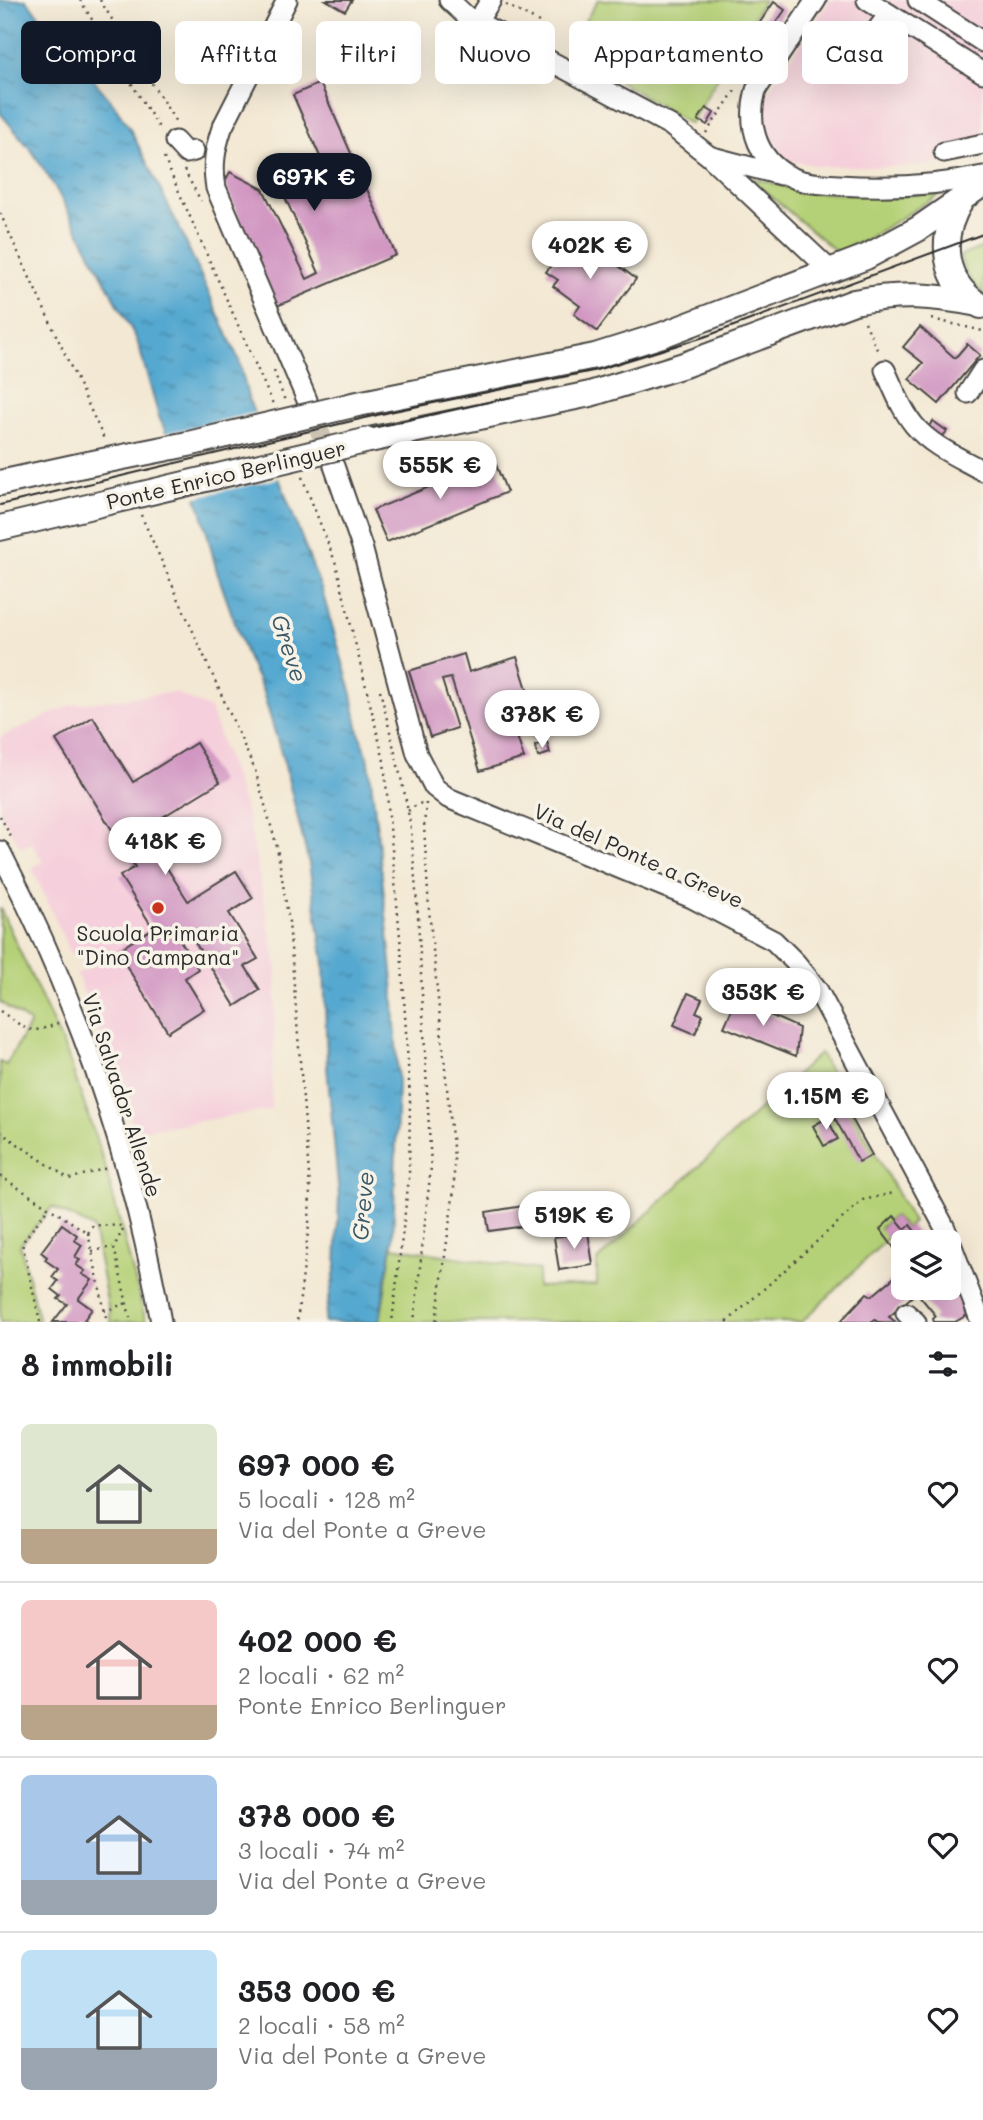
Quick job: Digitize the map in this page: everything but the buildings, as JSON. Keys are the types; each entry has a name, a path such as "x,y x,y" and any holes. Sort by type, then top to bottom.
{"main road":[{"name":"Ponte Enrico Berlinguer","path":"0,483 188,444 353,405 595,356 662,335 832,272 900,240 973,190"},
{"path":"973,190 948,229 947,256 954,279 965,293 980,305"},
{"name":"Ponte Enrico Berlinguer","path":"0,528 369,440 590,394 633,382 854,302 905,295 980,305"}],"street":[{"path":"287,0 222,128 216,146 213,174 216,188 307,400"},
{"path":"449,0 458,10 475,21"},
{"path":"478,21 491,0"},
{"path":"796,179 772,164 764,155 755,138 752,107 759,84 816,0"},
{"path":"867,0 901,21"},
{"path":"983,42 920,2 908,25 983,73"},
{"path":"883,21 888,14"},
{"path":"555,63 670,125 709,156 832,272"},
{"path":"167,143 186,153 194,151"},
{"path":"944,152 983,144"},
{"path":"709,156 796,179 827,184 874,186 943,183 983,176"},
{"path":"885,370 915,427 939,446 983,471"},
{"path":"968,393 983,370"},
{"name":"Via del Ponte a Greve","path":"334,466 362,547 417,754 434,787 448,798 692,898 774,941 817,989 944,1228 981,1322"},
{"name":"Via Salvador Allende","path":"0,851 62,984 108,1108 126,1165 162,1322"}],"path":[{"path":"80,0 167,143 275,409"},
{"path":"100,0 194,151"},
{"path":"182,168 202,204"},
{"path":"0,214 107,444"},
{"path":"854,302 885,370"},
{"path":"274,371 288,407"},
{"path":"302,477 336,564 384,761 401,948 410,1098 409,1178 392,1322"},
{"path":"139,511 255,770 277,847 289,922 310,1187 309,1226 297,1322"},
{"path":"414,1322 431,1167 418,916 408,811 419,803 425,805 429,910 454,1157 454,1190 436,1322"},
{"path":"0,1011 29,1031 40,1031 58,1023 61,1031"},
{"path":"0,1132 69,1179 107,1168 110,1175"},
{"path":"0,1176 88,1233"},
{"path":"727,1322 863,1200 894,1193"},
{"path":"40,1322 22,1243 48,1208"},
{"path":"120,1215 123,1226 114,1247 131,1322"},
{"path":"107,1322 88,1233 93,1225 123,1226"},
{"path":"92,1251 114,1247"},
{"path":"104,1311 127,1304"}],"shaded area":[{"path":"830,0 983,0 983,156 959,162 904,167 818,166 789,160 769,141 762,120 765,96 773,84 788,84 788,62 802,41 802,84 908,84 908,21 816,21"},
{"name":"Scuola Primaria \"Dino Campana\"","path":"175,692 210,709 248,817 277,968 271,1110 135,1131 77,974 97,964 89,948 71,954 32,868 43,862 32,843 21,848 0,811 0,737 71,705"}],"green space":[{"path":"598,0 764,0 751,21 585,21"},
{"path":"624,84 714,84 690,124"},
{"path":"748,177 808,192 867,195 940,194 865,240 837,252"},
{"path":"983,247 983,294 968,276 960,256"},
{"path":"0,908 68,1056 105,1166 146,1322 111,1322 93,1228 52,1207 20,1245 39,1322 0,1322 0,1062 6,1065 30,1023 0,1002"},
{"path":"820,1053 913,1222 906,1229 894,1216 880,1228 888,1238 802,1322 380,1322 392,1247 539,1270 537,1287 597,1285 597,1261"}],"water":[{"name":"Greve","path":"0,0 26,0 44,21 21,21 21,84 97,84 129,127 178,225 239,360 248,397 322,591 369,762 393,981 398,1083 393,1239 379,1322 324,1322 336,1266 339,1196 327,1067 324,963 309,864 285,766 262,689 247,657 217,572 201,509 159,417 137,340 55,187 32,151 0,113"}],"pier":[{"path":"258,412 281,478 192,498 163,434"}],"tunnel":[{"path":"308,402 332,462"}],"tram line":[{"path":"0,505 394,411 593,371 704,337 983,234"},
{"path":"279,449 511,397"}],"place":[{"name":"Scuola Primaria \"Dino Campana\"","path":"158,908"}]}
